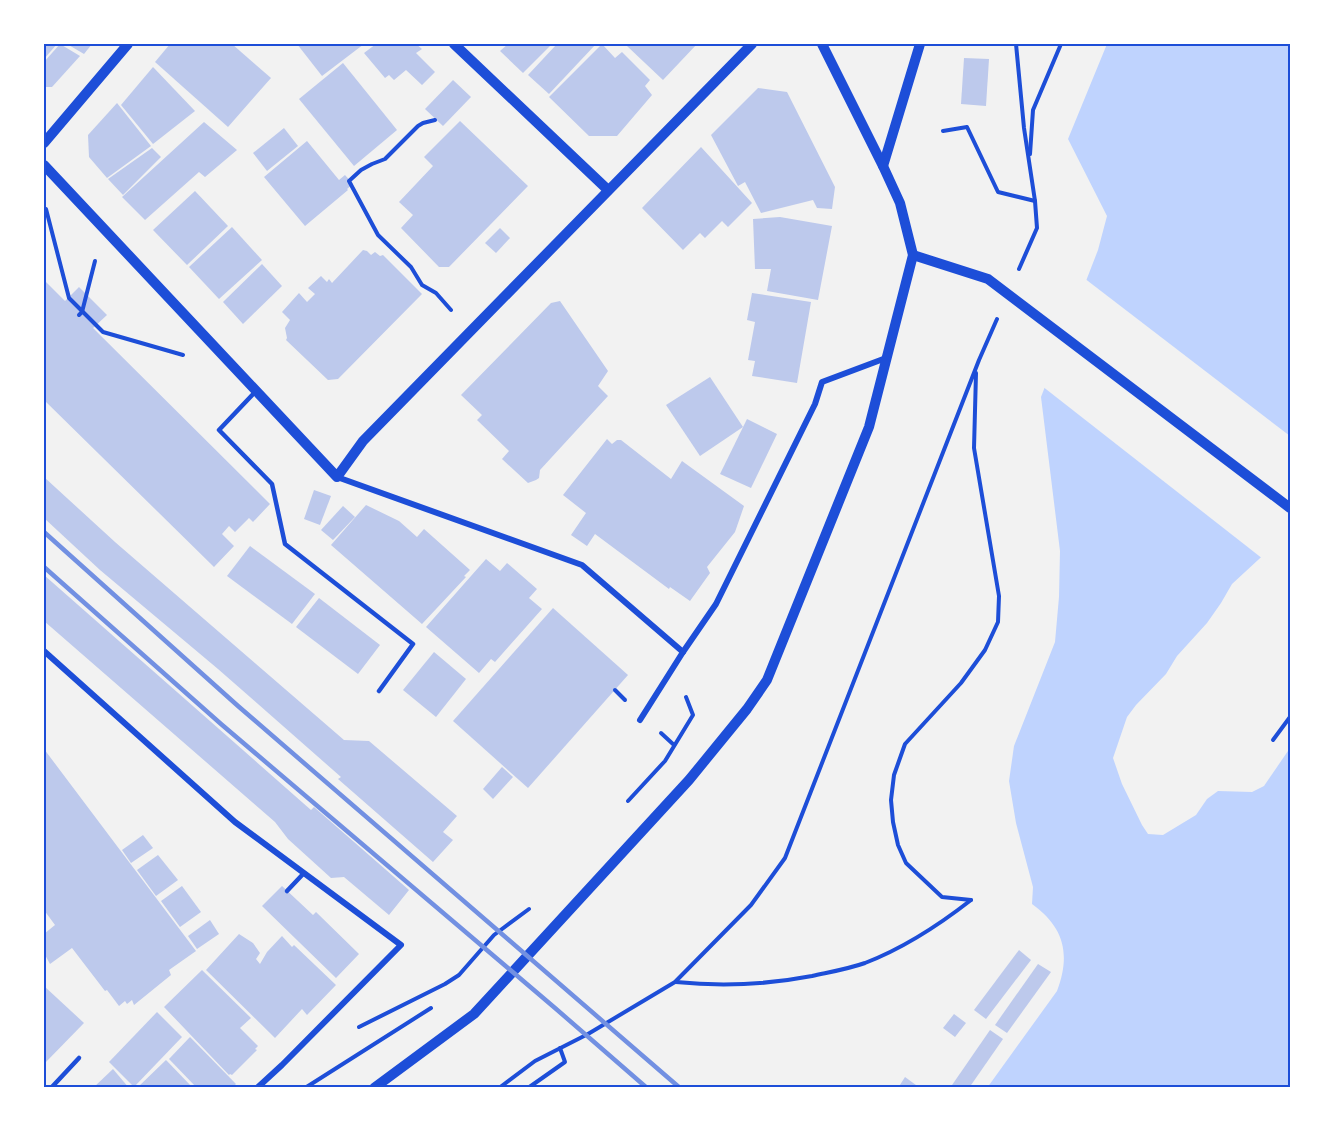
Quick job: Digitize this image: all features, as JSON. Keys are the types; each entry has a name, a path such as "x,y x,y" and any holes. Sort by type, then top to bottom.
{"street":[{"path":"44,143 128,44"},
{"path":"454,44 608,190"},
{"path":"337,477 363,441 752,44"},
{"path":"374,1088 474,1014 690,780 747,709 767,680 869,427 913,255 900,203 822,44"},
{"path":"883,166 920,44"},
{"path":"44,165 337,477 582,565 683,652"},
{"path":"913,255 988,279 1290,508"},
{"path":"640,720 716,604 815,404 822,382 886,358"},
{"path":"44,651 235,822 401,945 257,1088"}],"lane":[{"path":"256,391 219,430 273,484 285,544 413,644 379,690"},
{"path":"287,891 304,873"},
{"path":"51,1088 79,1058"}],"path":[{"path":"1015,278 1037,228 1016,44"},
{"path":"1030,160 1033,110 1061,44"},
{"path":"435,120 418,126 385,159 372,164 349,181 378,235 411,267 422,285 436,293 451,310"},
{"path":"943,131 967,127 998,192 1035,201"},
{"path":"45,206 69,298 81,314 103,332 187,356"},
{"path":"81,314 96,260"},
{"path":"500,1088 536,1061 588,1034 675,982 751,905 785,858 1001,309"},
{"path":"675,982 709,986 755,985 829,972 864,963 898,948 944,921 971,900 942,897 906,863 898,844 891,800 894,775 905,744 961,683 985,651 999,621 999,596 974,448 976,369"},
{"path":"626,803 665,761 693,715 679,680 669,673"},
{"path":"1273,740 1290,717"},
{"path":"668,739 674,745"},
{"path":"354,1029 459,975 494,935 529,909"},
{"path":"305,1088 439,1003"},
{"path":"528,1088 565,1062 560,1048"}],"water":[{"path":"1107,44 1290,44 1290,526 1271,548 1232,584 1207,623 1177,656 1166,674 1136,705 1127,717 1113,758 1122,784 1142,825 1148,834 1163,835 1196,815 1207,799 1218,791 1252,792 1264,786 1290,748 1290,1087 987,1088 1057,991 1064,965 1062,942 1058,932 1043,913 1032,904 1033,887 1016,823 1009,781 1014,746 1055,642 1060,551 1041,397 1098,250 1107,216 1068,139"}],"pier":[{"path":"1084,278 1290,436 1290,530 1263,559 1042,386"}],"building":[{"path":"44,44 57,44 44,59"},
{"path":"60,44 80,56 52,87 44,87 44,62"},
{"path":"67,44 92,44 84,54"},
{"path":"170,44 232,44 271,78 228,127 155,62"},
{"path":"297,44 364,44 322,76"},
{"path":"376,44 416,44 422,49 416,53 435,72 422,85 406,70 394,80 389,75 385,78 364,53"},
{"path":"508,44 552,44 523,73 500,51"},
{"path":"557,44 596,44 549,94 528,75"},
{"path":"602,44 615,58 622,52 650,80 645,86 652,95 617,136 589,136 549,97"},
{"path":"629,44 697,44 663,80 627,46"},
{"path":"964,58 989,59 986,106 961,104"},
{"path":"343,63 397,130 354,166 299,99"},
{"path":"153,67 195,111 153,144 121,105"},
{"path":"453,80 471,97 443,126 425,109"},
{"path":"758,88 787,92 835,187 832,209 817,208 813,200 761,213 745,182 738,186 711,135"},
{"path":"117,103 151,146 107,178 89,157 88,135"},
{"path":"460,121 528,186 449,267 439,267 401,228 413,215 399,202 433,166 424,157"},
{"path":"204,122 237,150 205,177 199,172 145,220 122,197"},
{"path":"284,128 298,146 267,171 253,153"},
{"path":"307,141 339,180 345,175 353,184 305,226 264,177"},
{"path":"701,147 752,203 728,227 722,221 705,238 700,233 683,250 642,208"},
{"path":"152,148 161,157 123,195 108,179"},
{"path":"195,191 228,226 187,265 153,230"},
{"path":"780,217 832,226 818,300 767,291 771,269 755,269 753,219"},
{"path":"232,227 262,260 219,299 189,267"},
{"path":"500,228 510,238 496,253 485,243"},
{"path":"363,250 371,255 375,252 380,256 383,255 422,294 338,379 328,380 286,340 285,328 290,320 282,312 299,293 307,302 315,294 308,288 321,276 327,282 329,279 332,283"},
{"path":"262,264 282,286 243,324 223,302"},
{"path":"44,280 65,301 79,287 107,315 93,328 270,504 253,522 249,518 235,532 229,526 222,534 234,546 214,567 44,400"},
{"path":"752,293 811,302 797,383 752,376 755,361 748,360 755,322 747,320"},
{"path":"560,301 608,371 598,386 608,396 540,470 539,478 528,483 502,459 509,451 477,420 482,415 461,395 551,303"},
{"path":"710,377 743,427 700,456 666,405"},
{"path":"747,419 777,434 751,488 720,474"},
{"path":"607,439 612,444 621,440 671,479 682,461 744,506 735,532 707,567 710,573 690,601 670,587 669,589 595,534 587,546 571,535 586,513 563,495"},
{"path":"44,477 115,542 344,740 369,741 457,816 443,832 453,840 433,862 338,779 341,777 100,570 44,518"},
{"path":"314,490 331,496 320,525 304,519"},
{"path":"366,505 399,521 417,537 424,529 470,570 422,624 331,545"},
{"path":"343,506 355,517 333,540 321,530"},
{"path":"250,546 315,594 292,624 227,576"},
{"path":"486,559 500,571 507,563 537,589 529,598 542,609 495,662 491,659 479,673 426,627"},
{"path":"44,575 311,810 314,807 409,890 389,915 344,877 331,878 288,839 275,822 44,621"},
{"path":"319,598 380,645 358,674 296,627"},
{"path":"553,608 628,675 528,788 453,721"},
{"path":"434,652 466,679 436,717 403,690"},
{"path":"44,749 196,951 169,970 171,975 134,1005 132,1000 127,1004 125,1001 119,1006 72,948 50,964 44,953 44,934 55,925 44,910"},
{"path":"502,767 513,777 493,799 483,789"},
{"path":"143,835 153,848 131,863 122,850"},
{"path":"158,855 178,880 156,896 137,870"},
{"path":"182,886 201,912 180,927 161,901"},
{"path":"282,886 313,915 316,912 359,954 336,978 262,906"},
{"path":"210,920 219,934 197,949 188,936"},
{"path":"239,934 253,943 260,953 256,959 260,964 267,952 282,936 336,985 307,1015 302,1009 275,1038 206,970"},
{"path":"1019,950 1031,960 986,1019 974,1010"},
{"path":"1038,964 1051,972 1007,1033 995,1025"},
{"path":"202,970 251,1018 240,1028 258,1046 255,1049 257,1050 232,1075 229,1075 164,1007"},
{"path":"44,986 84,1023 44,1064"},
{"path":"157,1012 182,1037 134,1087 109,1062"},
{"path":"954,1014 966,1023 955,1037 943,1028"},
{"path":"990,1030 1003,1039 969,1088 950,1088"},
{"path":"190,1037 236,1084 232,1088 197,1088 169,1059"},
{"path":"166,1060 193,1088 137,1088"},
{"path":"113,1069 129,1088 93,1088"},
{"path":"905,1077 920,1088 898,1088"}],"railway":[{"path":"44,532 238,706 680,1088"},
{"path":"44,567 221,724 647,1088"}]}
